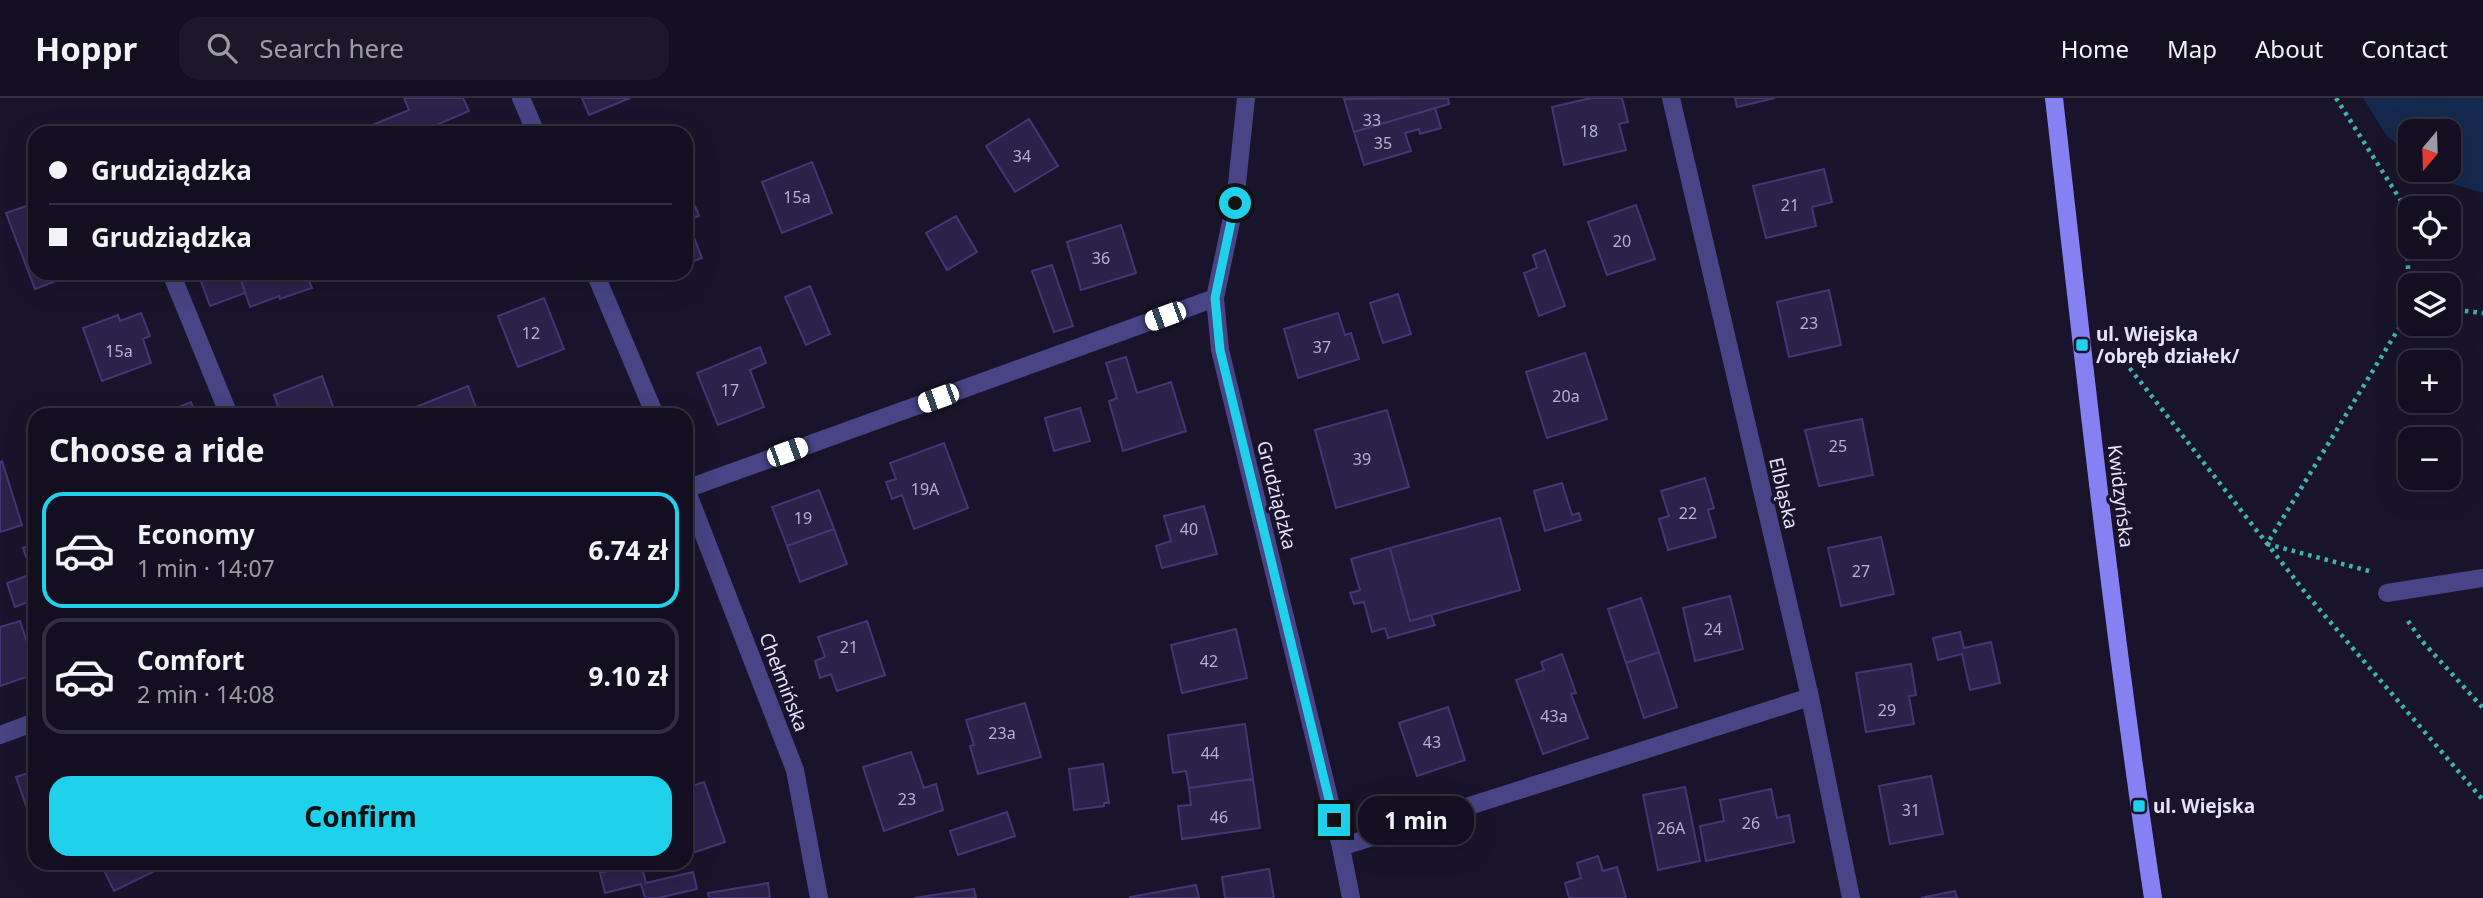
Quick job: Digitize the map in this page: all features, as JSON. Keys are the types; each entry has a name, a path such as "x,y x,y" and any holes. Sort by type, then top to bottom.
{"street":[{"path":"521,98 533,126"},
{"name":"Grudziądzka","path":"1247,98 1235,203 1215,298 1220,350 1341,846 1350,898"},
{"name":"Elbląska","path":"1671,98 1810,697 1852,898"},
{"name":"Kwidzyńska","path":"2054,98 2139,806 2153,898"},
{"path":"174,280 226,408"},
{"path":"598,280 652,408"},
{"path":"693,486 1215,298"},
{"name":"Chełmińska","path":"693,507 795,770 818,898"},
{"path":"2387,593 2483,578"},
{"path":"1341,846 1810,697"},
{"path":"0,735 28,725"}],"path":[{"path":"2336,98 2403,204 2408,273"},
{"path":"2461,310 2483,313"},
{"path":"2267,544 2398,330"},
{"path":"2110,343 2308,596 2483,800"}],"water":[{"path":"2363,98 2483,98 2483,193 2446,182 2461,182 2461,119 2398,119 2398,145 2387,136"}],"building":[{"path":"404,98 463,98 469,111 434,126 370,126 409,110"},
{"path":"582,98 630,98 589,115"},
{"path":"1448,98 1449,104 1354,132 1344,99"},
{"path":"1591,98 1622,98 1628,122 1619,124 1626,150 1564,165 1552,107"},
{"path":"1735,98 1775,98 1737,107"},
{"path":"1435,108 1441,128 1420,134 1419,129 1405,133 1411,151 1364,165 1354,132"},
{"path":"1029,119 1058,166 1015,192 986,146"},
{"path":"812,162 832,213 782,233 762,182"},
{"path":"1824,169 1832,202 1812,207 1816,226 1766,238 1753,186"},
{"path":"693,202 699,216 693,218"},
{"path":"28,205 28,271 6,213"},
{"path":"1636,205 1655,259 1607,275 1588,222"},
{"path":"956,216 977,252 947,270 926,233"},
{"path":"1121,225 1136,273 1081,290 1067,242"},
{"path":"693,235 702,258 693,261"},
{"path":"1545,250 1565,306 1539,316 1524,273 1537,268 1533,255"},
{"path":"1052,265 1073,326 1054,332 1032,271"},
{"path":"32,280 59,280 35,289"},
{"path":"201,280 241,280 245,293 210,306"},
{"path":"241,280 309,280 312,288 280,299 279,296 250,307"},
{"path":"810,286 830,334 806,345 785,297"},
{"path":"1829,290 1841,345 1789,357 1777,302"},
{"path":"1398,294 1411,334 1383,343 1370,303"},
{"path":"544,298 564,349 518,367 498,316"},
{"path":"141,313 150,336 143,339 151,363 102,381 83,328 118,315 120,321"},
{"path":"1338,313 1345,335 1351,333 1359,359 1298,378 1284,329"},
{"path":"760,347 766,363 750,370 764,407 718,425 697,373"},
{"path":"1585,353 1607,419 1547,438 1526,372"},
{"path":"1126,357 1137,393 1171,382 1186,431 1123,451 1109,401 1117,398 1106,363"},
{"path":"322,376 333,408 279,408 274,395"},
{"path":"468,386 476,408 413,408"},
{"path":"191,402 193,408 176,408"},
{"path":"1080,408 1090,441 1054,451 1045,418"},
{"path":"1387,410 1409,487 1336,508 1315,430"},
{"path":"1862,419 1873,475 1819,486 1805,430"},
{"path":"944,443 968,508 914,529 902,495 892,499 886,482 896,479 890,463"},
{"path":"2,461 22,525 0,532 0,462"},
{"path":"1705,478 1714,508 1708,510 1716,537 1668,550 1659,519 1669,516 1661,491"},
{"path":"1562,483 1572,515 1579,513 1581,520 1545,531 1534,491"},
{"path":"819,490 834,529 787,546 772,507"},
{"path":"1204,506 1217,554 1162,568 1156,546 1171,541 1164,516"},
{"path":"1500,518 1520,590 1410,621 1390,548"},
{"path":"834,529 847,564 800,582 787,546"},
{"path":"1881,537 1894,594 1841,606 1828,548"},
{"path":"28,546 28,562 23,548"},
{"path":"1390,548 1410,621 1431,615 1435,625 1388,638 1385,628 1372,632 1364,602 1354,604 1350,593 1360,590 1351,559"},
{"path":"28,576 28,602 15,607 7,583"},
{"path":"1730,596 1743,649 1695,661 1683,608"},
{"path":"1641,598 1659,652 1626,663 1608,609"},
{"path":"20,621 28,646 28,676 0,686 0,627"},
{"path":"867,621 885,675 837,691 831,674 820,678 815,661 825,657 818,637"},
{"path":"1236,629 1247,678 1182,693 1171,645"},
{"path":"1960,632 1964,648 1991,642 2000,683 1970,690 1962,654 1938,660 1933,638"},
{"path":"1659,652 1677,707 1644,718 1626,663"},
{"path":"1562,654 1576,693 1571,694 1588,738 1543,754 1516,680 1544,670 1541,662"},
{"path":"1911,664 1916,695 1909,696 1914,724 1866,732 1856,673"},
{"path":"1025,703 1041,757 978,774 970,746 974,745 966,720"},
{"path":"1448,707 1465,760 1417,776 1399,723"},
{"path":"1245,724 1253,779 1189,788 1186,771 1173,773 1168,735"},
{"path":"911,752 924,788 936,784 943,810 884,831 863,767"},
{"path":"1103,764 1109,803 1074,810 1069,769"},
{"path":"28,773 28,811 16,777"},
{"path":"1931,776 1943,834 1890,844 1879,786"},
{"path":"1253,779 1260,828 1182,839 1178,806 1191,805 1189,788"},
{"path":"704,782 725,842 693,853 693,786"},
{"path":"1685,787 1700,861 1658,870 1643,795"},
{"path":"1771,789 1777,818 1789,815 1794,842 1706,861 1700,826 1724,821 1720,800"},
{"path":"1007,812 1015,836 958,855 950,831"},
{"path":"1598,856 1603,871 1617,867 1626,898 1569,898 1565,883 1581,878 1577,863"},
{"path":"1269,869 1274,898 1225,898 1222,877"},
{"path":"104,870 157,870 114,891"},
{"path":"612,870 643,870 646,883 693,872 697,889 658,898 645,898 641,884 605,893 600,873"},
{"path":"768,883 770,898 709,898 708,893"},
{"path":"1196,885 1199,898 1130,898 1130,897"},
{"path":"974,889 976,898 914,898"},
{"path":"1955,891 1957,898 1921,898"}],"place":[{"name":"ul. Wiejska /obręb działek/","path":"2082,345"},
{"name":"ul. Wiejska","path":"2139,806"}],"route":[{"path":"1235,203 1215,298 1220,350 1334,820"}]}
